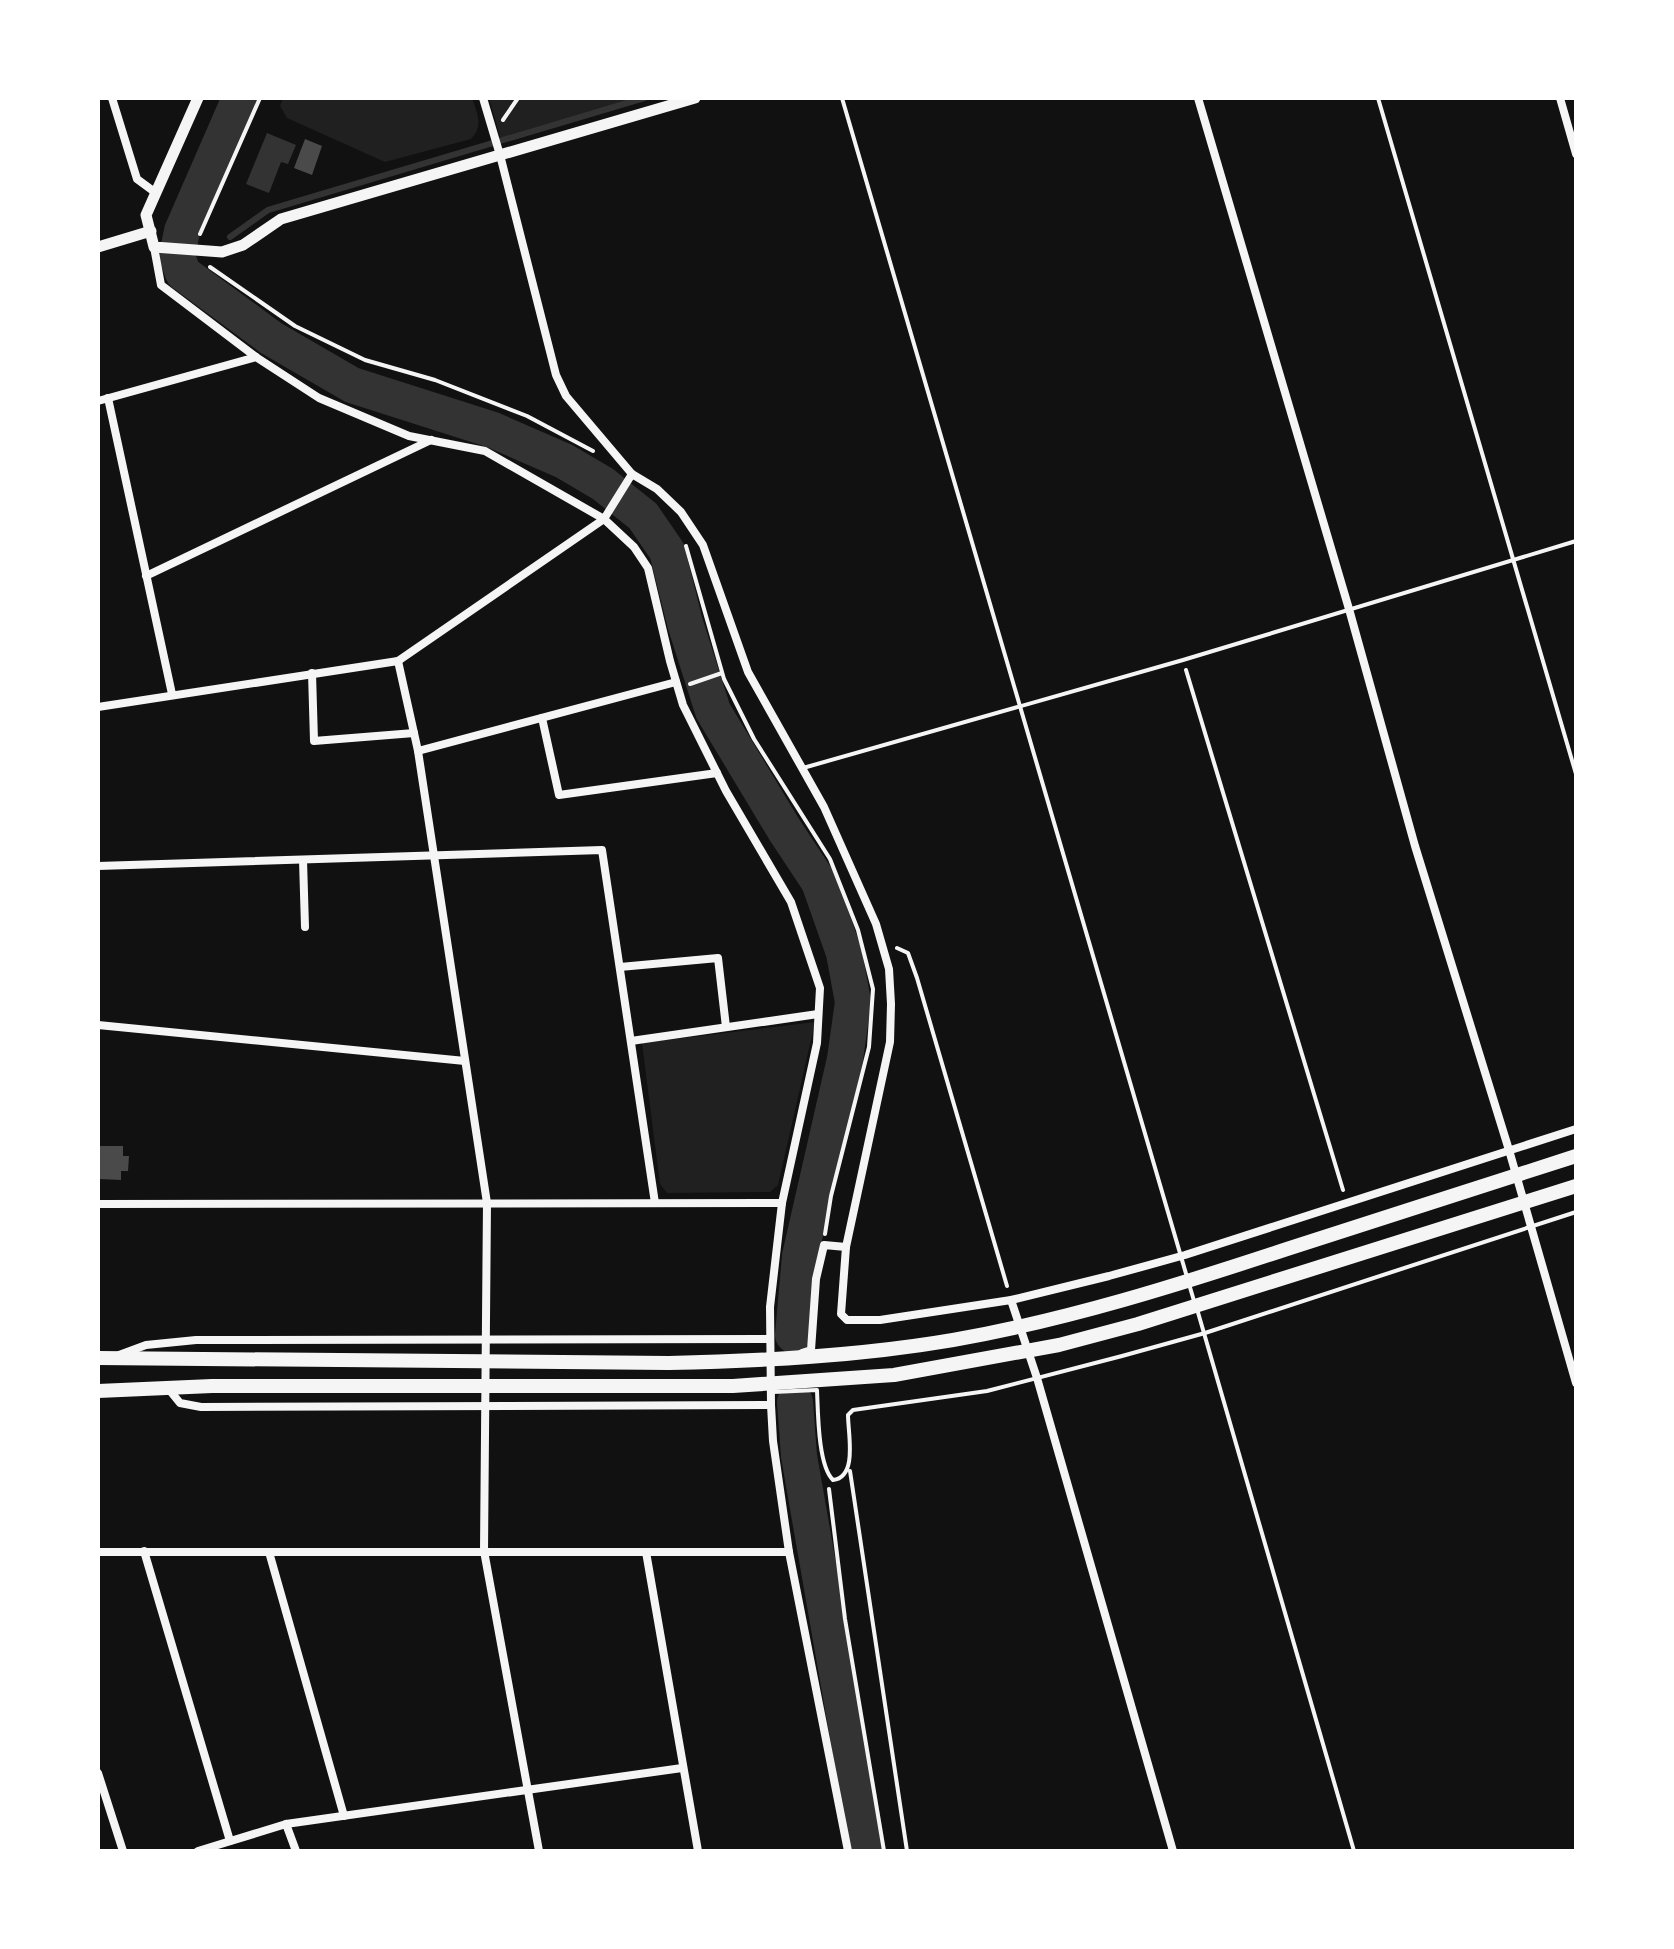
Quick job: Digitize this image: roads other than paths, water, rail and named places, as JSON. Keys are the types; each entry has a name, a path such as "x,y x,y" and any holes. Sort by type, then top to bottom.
{"highway":[{"path":"105,1358 446,1362 750,1361 954,1340 1112,1303 1576,1156"},
{"path":"98,1391 212,1386 781,1384 894,1375 1059,1345 1138,1324 1576,1186"}],"street":[{"path":"112,98 137,179 156,193"},
{"path":"198,98 146,215 161,285 256,357 319,398 409,436 485,451 604,519 634,547 648,568 683,705 717,773 791,902 820,988 817,1043 782,1203 770,1307 773,1441 789,1552 848,1851"},
{"path":"483,98 556,375 566,396 632,474 657,489 681,512 703,545 748,672 803,768 876,924 889,969 890,1042 846,1247 841,1314 847,1320 880,1320 1011,1300 1180,1256 1576,1129"},
{"path":"154,247 222,252 243,245 281,219 695,98"},
{"path":"1198,98 1349,609 1415,846 1509,1150 1576,1383"},
{"path":"1560,98 1576,154"},
{"path":"98,247 151,231"},
{"path":"172,694 103,399 256,357"},
{"path":"146,576 431,440"},
{"path":"98,707 398,661 604,519 632,474"},
{"path":"398,661 418,751 487,1203 484,1551 539,1851"},
{"path":"312,673 314,741 414,733"},
{"path":"418,751 676,682"},
{"path":"542,718 559,795 717,773"},
{"path":"98,866 602,850 655,1203"},
{"path":"303,860 305,927"},
{"path":"620,967 718,958 726,1027"},
{"path":"631,1041 818,1014"},
{"path":"98,1025 465,1061"},
{"path":"98,1204 782,1203"},
{"path":"769,1354 811,1350 816,1279 824,1245 846,1247"},
{"path":"1011,1300 1037,1378 1173,1851"},
{"path":"105,1358 146,1345 196,1340 770,1339"},
{"path":"167,1387 180,1403 201,1407 771,1405"},
{"path":"144,1551 230,1841"},
{"path":"98,1552 789,1552"},
{"path":"269,1552 344,1816"},
{"path":"646,1552 698,1851"},
{"path":"198,1851 286,1824 682,1768"},
{"path":"98,1773 123,1851"},
{"path":"286,1824 296,1851"}],"lane":[{"path":"842,98 1354,1851"},
{"path":"1378,98 1576,774"},
{"path":"803,768 1183,660 1576,541"},
{"path":"907,1851 849,1464 848,1415 853,1410 949,1398 1205,1333 1576,1212"},
{"path":"771,1392 817,1390 828,1475 833,1480 840,1479 847,1473 849,1464"}],"waterway":[{"path":"240,98 182,231 177,256 183,273 271,338 352,385 493,430 564,461 603,484 643,516 667,551 685,623 713,711 819,882 844,953 853,1002 845,1059 800,1256 793,1335"},
{"path":"230,237 268,210 644,98"},
{"path":"795,1402 799,1456 868,1851"}]}
